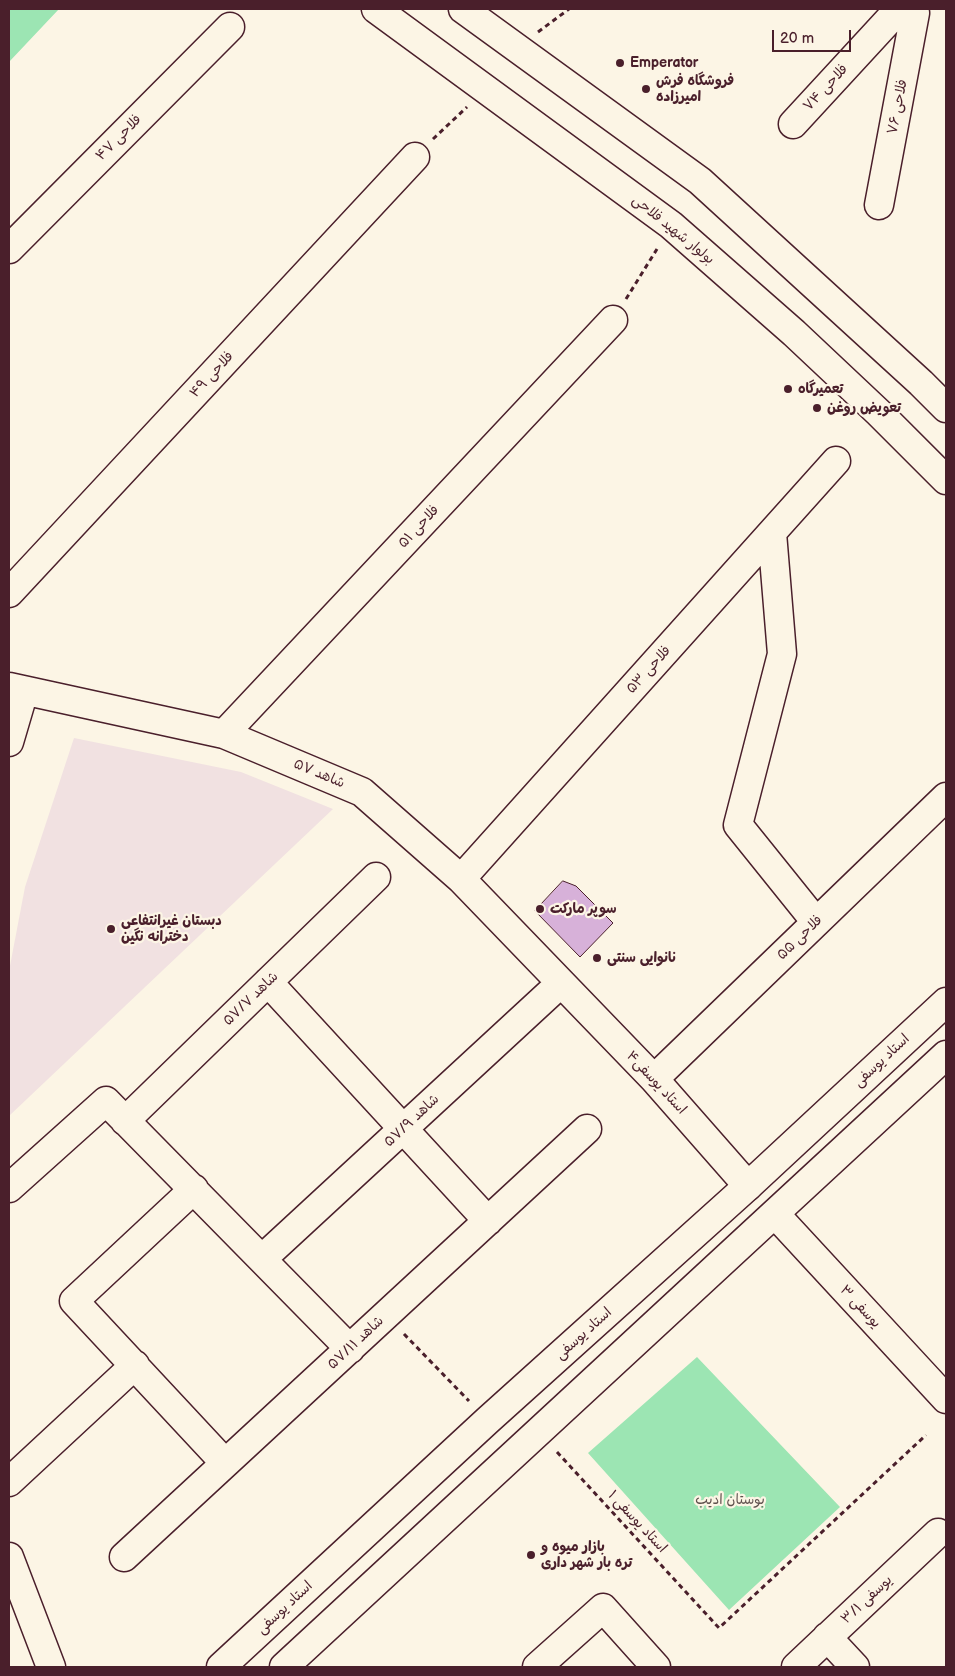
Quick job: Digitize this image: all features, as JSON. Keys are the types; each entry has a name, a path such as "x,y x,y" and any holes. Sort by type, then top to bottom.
{"street":[{"name":"بولوار شهید فلاحی","path":"376,9 672,225 794,333 879,412 946,480"},
{"path":"463,9 700,181 908,370 946,408"},
{"name":"فلاحی ۷۴","path":"793,124 899,9"},
{"name":"فلاحی ۷۶","path":"879,205 915,13 914,9"},
{"name":"فلاحی ۴۷","path":"9,249 230,27"},
{"name":"فلاحی ۴۹","path":"9,593 415,157"},
{"name":"فلاحی ۵۱","path":"224,734 613,320"},
{"name":"فلاحی ۵۳","path":"461,879 836,461"},
{"path":"772,533 782,654 738,824 816,922"},
{"path":"9,742 16,689"},
{"name":"شاهد ۵۷","path":"16,689 224,734 362,792 461,879 561,983"},
{"name":"فلاحی ۵۵","path":"654,1079 946,797"},
{"name":"شاهد ۵۷/۷","path":"125,1121 376,877"},
{"path":"268,982 488,1221"},
{"name":"استاد یوسفی۴","path":"561,983 654,1079 775,1214"},
{"name":"شاهد ۵۷/۹","path":"262,1259 561,983"},
{"name":"استاد یوسفی","path":"221,1667 488,1420 748,1186 946,1002"},
{"path":"284,1667 946,1055"},
{"path":"9,1188 106,1101 350,1349"},
{"name":"شاهد ۵۷/۱۱","path":"124,1557 586,1130"},
{"path":"194,1189 74,1301 225,1463"},
{"name":"یوسفی ۳","path":"775,1214 946,1399"},
{"path":"9,1482 135,1366"},
{"name":"یوسفی ۳/۱","path":"796,1667 938,1533"},
{"path":"9,1557 51,1667"},
{"path":"537,1667 603,1608 656,1667"},
{"path":"827,1637 855,1667"}],"path":[{"path":"516,49 569,9"},
{"path":"415,157 485,90"},
{"path":"613,320 672,225"},
{"path":"386,1315 488,1420"},
{"name":"استاد یوسفی ۱","path":"538,1431 719,1628 926,1435"}],"shaded area":[{"name":"دبستان غیرانتفاعی دخترانه نگین","path":"74,738 241,772 333,809 9,1116 9,971 25,887"}],"green space":[{"path":"9,9 59,9 9,62"},
{"name":"بوستان ادیب","path":"697,1357 840,1507 729,1610 588,1453"}],"building":[{"path":"563,881 576,886 613,923 580,957 535,911"}],"place":[{"name":"Emperator","path":"620,63"},
{"name":"فروشگاه فرش امیرزاده","path":"646,89"},
{"name":"تعمیرگاه","path":"788,389"},
{"name":"تعویض روغن","path":"817,408"},
{"name":"سوپر مارکت","path":"540,909"},
{"name":"دبستان غیرانتفاعی دخترانه نگین","path":"111,929"},
{"name":"نانوایی سنتی","path":"597,958"},
{"name":"بازار میوه و تره بار شهر داری","path":"531,1555"}]}
